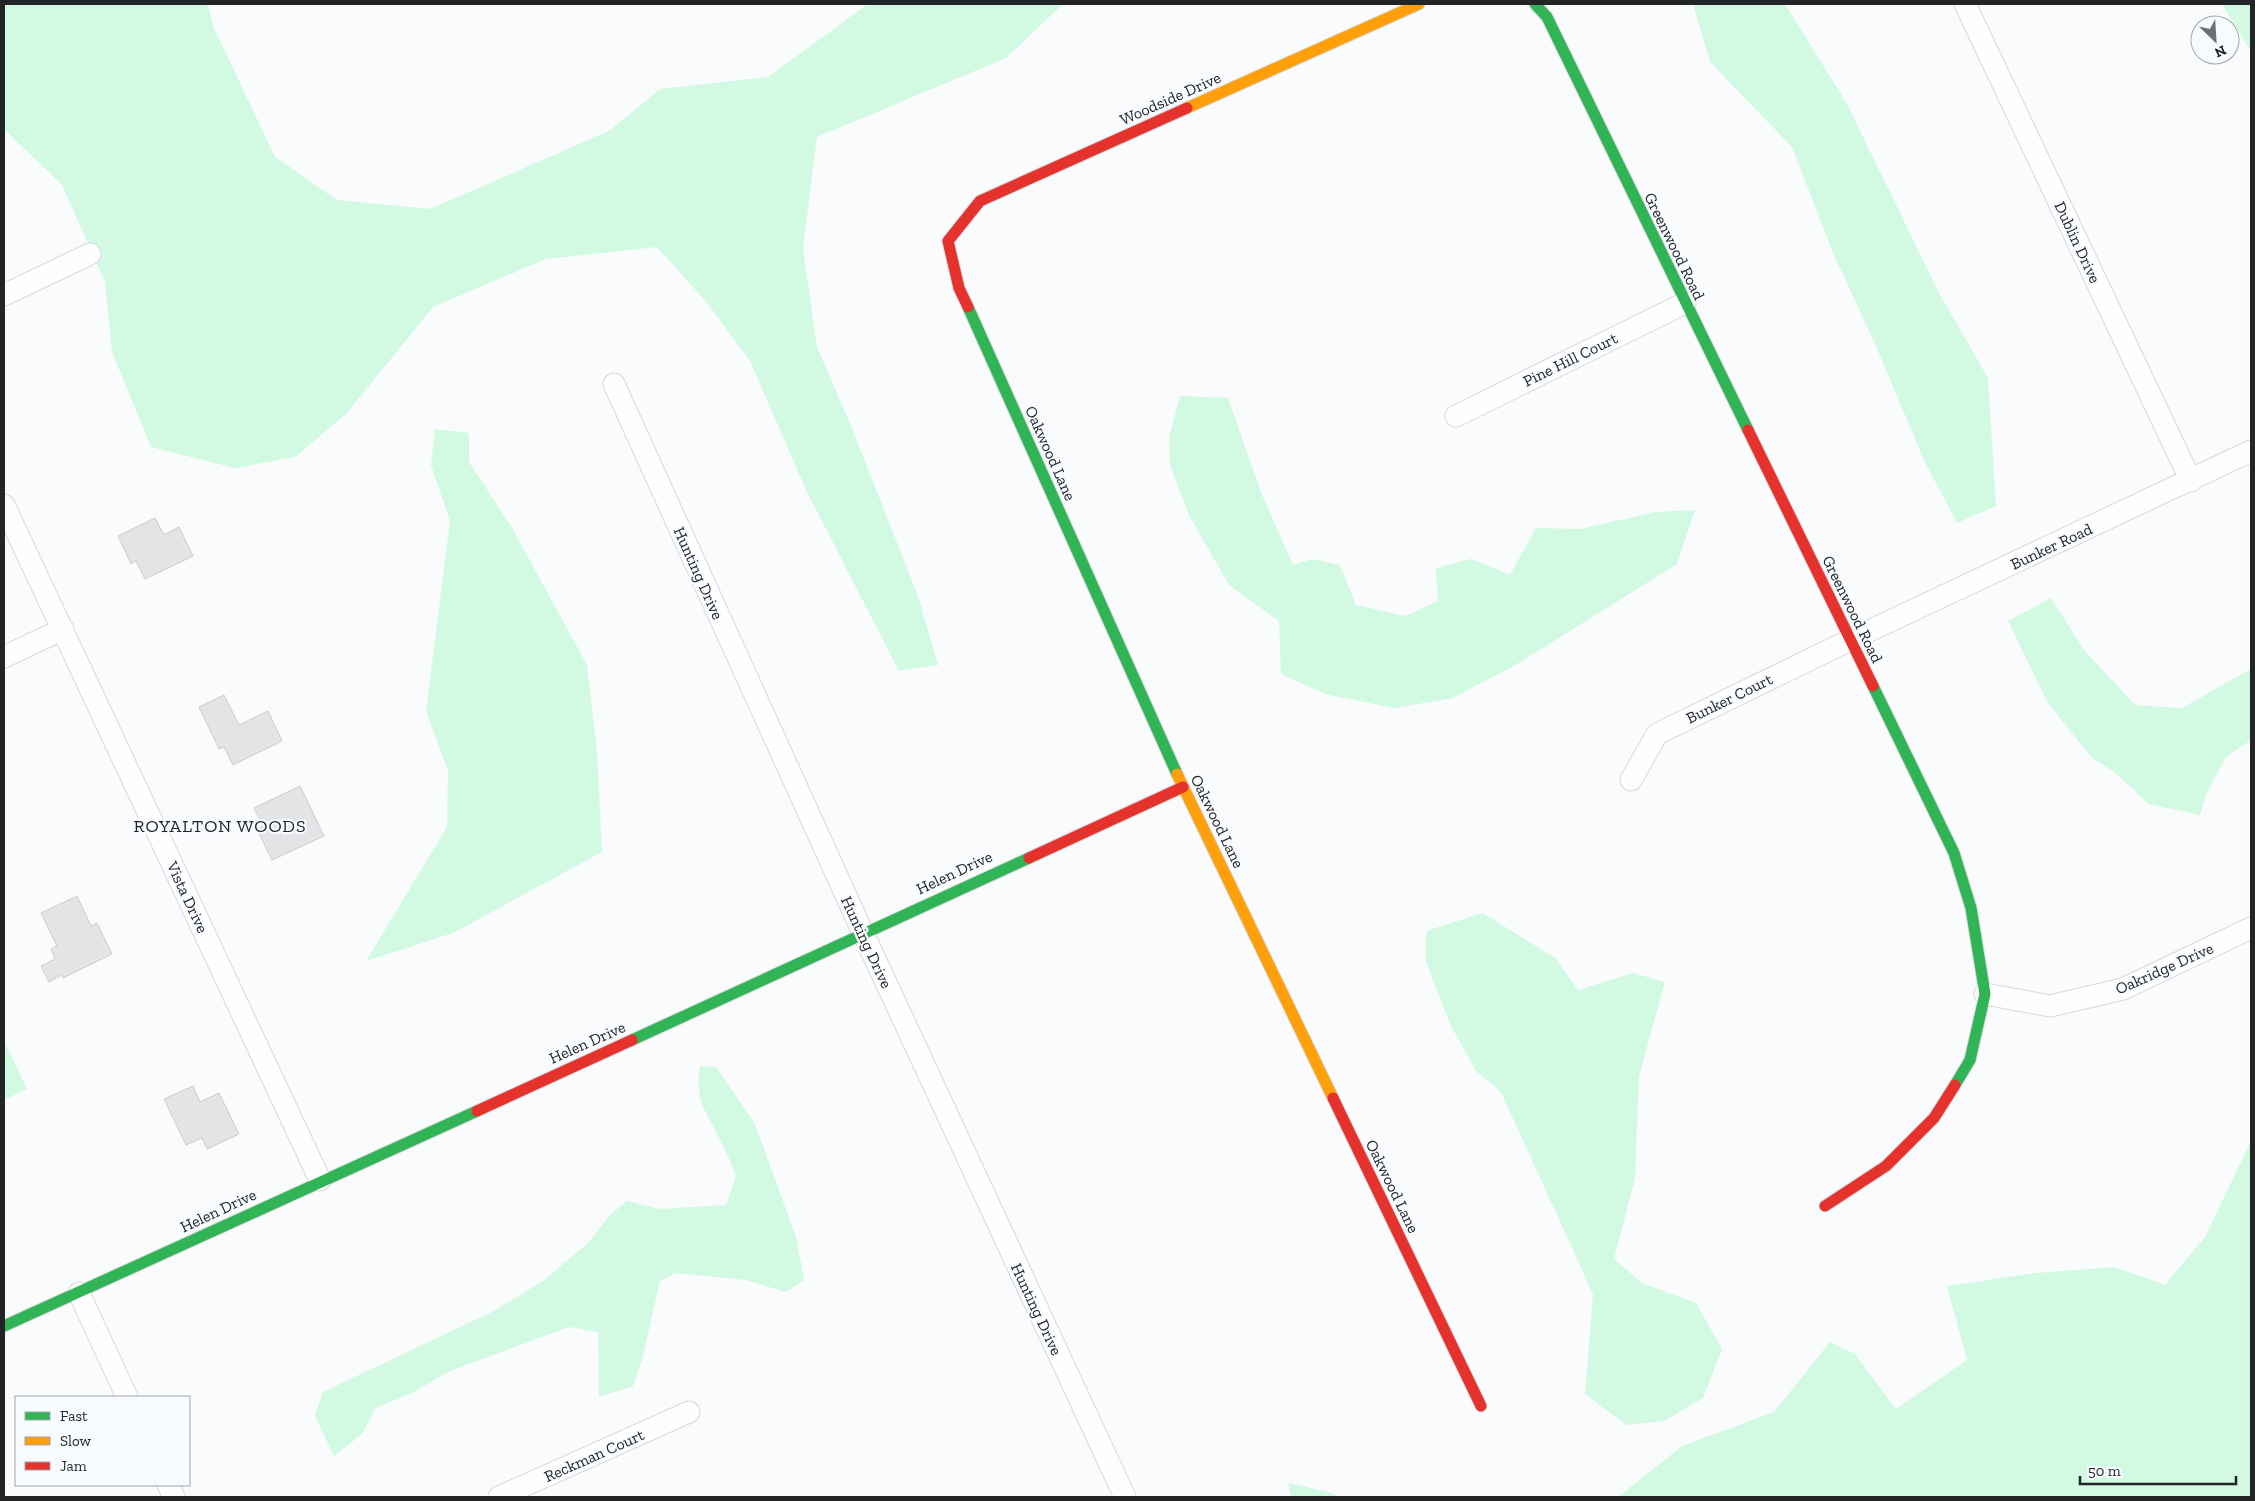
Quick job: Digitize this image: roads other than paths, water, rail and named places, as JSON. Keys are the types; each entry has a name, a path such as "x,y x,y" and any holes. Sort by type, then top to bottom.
{"street":[{"name":"Woodside Drive","path":"948,241 980,201 1419,4"},
{"name":"Greenwood Road","path":"1535,4 1547,17 1954,853 1971,908 1985,994 1970,1060 1934,1118 1886,1166 1825,1206"},
{"name":"Dublin Drive","path":"1964,4 2191,481"},
{"name":"Oakwood Lane","path":"948,241 959,288 1183,787 1481,1406"},
{"path":"4,295 90,254"},
{"name":"Pine Hill Court","path":"1456,416 1685,303"},
{"name":"Hunting Drive","path":"614,384 863,933 1125,1497"},
{"name":"Bunker Road","path":"1850,640 2191,481 2251,451"},
{"name":"Vista Drive","path":"4,506 320,1180"},
{"path":"4,656 62,628"},
{"name":"Bunker Court","path":"1631,780 1657,734 1850,640"},
{"name":"Helen Drive","path":"4,1326 1183,787"},
{"name":"Oakridge Drive","path":"1985,994 2050,1006 2123,989 2251,928"},
{"path":"79,1293 127,1396"},
{"name":"Reckman Court","path":"499,1497 689,1412"}],"district":[{"name":"ROYALTON WOODS","path":"220,826"}]}
